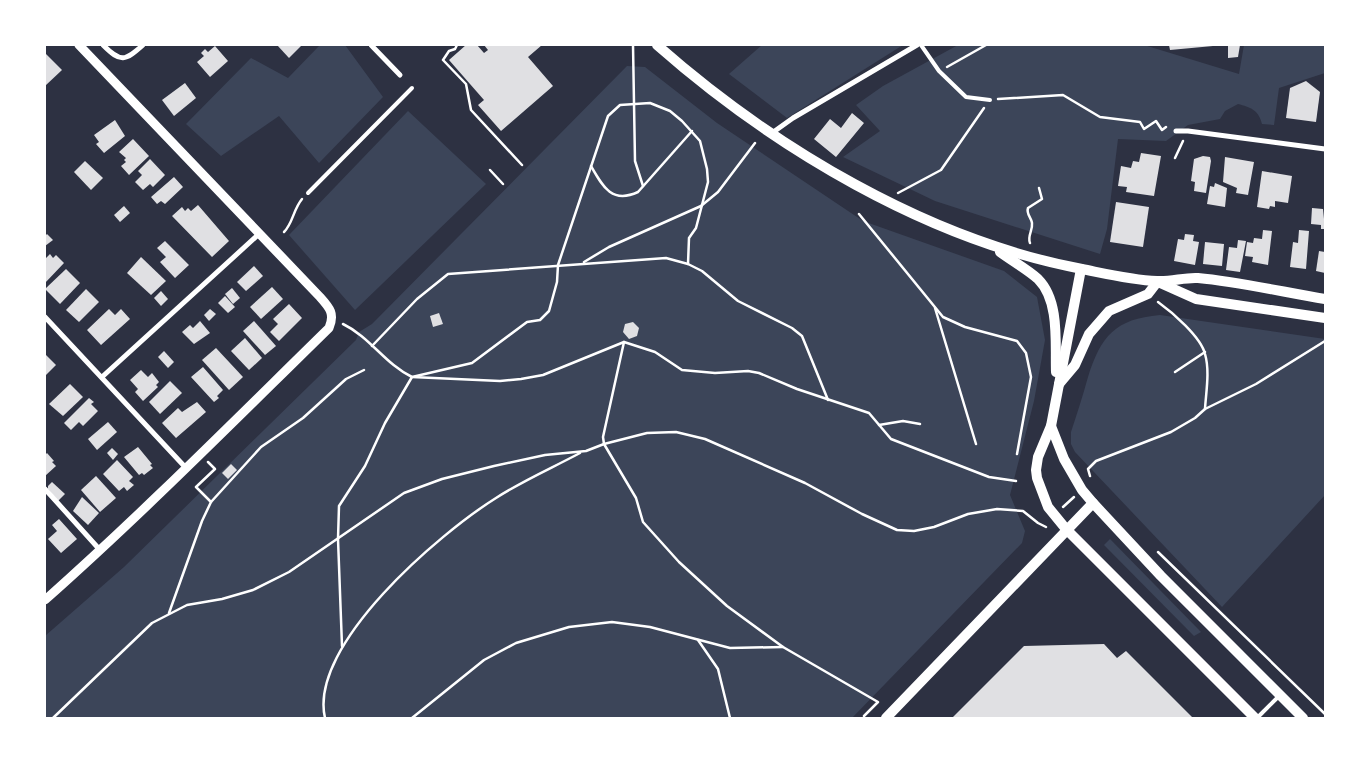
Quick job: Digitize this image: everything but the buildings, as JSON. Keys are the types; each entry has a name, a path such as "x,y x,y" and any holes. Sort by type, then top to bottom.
{"main road":[{"path":"657,45 692,76 832,173 886,200 995,248 1081,269 1158,281 1197,278 1325,298"},
{"path":"995,248 1038,280 1046,291 1054,309 1057,387"},
{"path":"1081,269 1051,426 1038,457 1036,470 1046,503 1066,529 1256,718"},
{"path":"1057,387 1075,364 1089,334 1109,311 1148,294 1158,281"},
{"path":"1158,281 1196,299 1325,318"},
{"path":"1051,426 1064,459 1082,490 1093,503 1161,576 1303,718"},
{"path":"886,718 1093,503"}],"street":[{"path":"45,600 101,551 329,328 332,320 332,310 320,296 79,45"},
{"path":"103,45 119,58 125,59 144,45"},
{"path":"371,45 400,75"},
{"path":"772,133 793,118 917,45"},
{"path":"1176,132 1188,131 1325,149"},
{"path":"102,377 259,234"},
{"path":"45,316 186,468"},
{"path":"45,489 101,551"}],"lane":[{"path":"921,45 940,71 966,97 990,100"},
{"path":"308,193 412,88"},
{"path":"1256,718 1280,695"}],"path":[{"path":"457,45 455,49 449,51 443,60 466,84 471,110 522,165"},
{"path":"633,45 636,161 643,186"},
{"path":"940,71 986,45"},
{"path":"886,200 940,170 990,100 1064,95 1100,117 1140,122 1144,129 1156,121 1162,130 1168,125 1176,132"},
{"path":"342,646 338,540 339,506 365,466 386,423 412,377 472,363 527,322 540,320 549,311 557,282 558,265 608,116 620,106 634,103 650,103 670,112 692,131 704,151 708,182 696,228 689,238 688,264"},
{"path":"591,166 602,185 612,194 626,198 638,192 692,131"},
{"path":"1175,158 1188,131"},
{"path":"582,263 609,247 701,206 730,178 755,143"},
{"path":"490,170 503,184"},
{"path":"1036,258 1028,239 1033,226 1027,212 1028,208 1042,200 1039,188"},
{"path":"284,232 289,225 294,208 308,193"},
{"path":"859,214 943,317 965,328 1017,342 1026,353 1031,377 1017,454"},
{"path":"372,346 417,299 448,274 666,258 688,264 702,271 738,301 792,328 802,336 828,400"},
{"path":"1148,294 1170,311 1200,343 1205,352 1207,364 1205,409"},
{"path":"934,306 976,444"},
{"path":"332,320 359,332 402,372 412,377 521,379 543,374 624,342 655,352 682,370 714,374 748,370 869,413 891,439 989,477 1016,481"},
{"path":"325,718 324,695 328,675 342,646 372,605 443,537 496,498 581,452 604,444 657,433 676,432 705,439 797,480 897,530 914,531 934,528 968,514 997,509 1023,511 1038,523 1043,524 1092,482 1088,468 1096,462 1171,432 1195,418 1205,409 1289,365 1325,341"},
{"path":"624,342 603,437 604,444 636,498 643,522 678,562 727,606 783,648 855,690 874,698 878,702 864,716"},
{"path":"1175,372 1205,352"},
{"path":"169,613 202,520 211,502 261,447 303,418 346,379 364,370"},
{"path":"879,425 903,421 920,424"},
{"path":"53,718 152,623 187,605 222,599 253,590 289,572 404,493 442,479 546,455 581,452"},
{"path":"200,454 215,469 196,487 211,502"},
{"path":"1152,546 1325,714"},
{"path":"412,718 484,660 516,643 569,627 612,622 650,627 730,648 783,648"},
{"path":"698,640 718,669 730,718"}],"shaded area":[{"path":"320,45 345,45 383,97 319,163 279,116 221,156 186,124 251,58 288,78"},
{"path":"762,45 903,45 787,118 729,74"},
{"path":"958,45 1144,45 1239,74 1244,45 1325,45 1325,73 1279,88 1274,125 1262,124 1256,112 1238,104 1225,111 1220,119 1188,125 1166,141 1118,139 1107,229 1100,254 935,201 843,157 880,131 856,105 883,86"},
{"path":"627,66 645,67 717,123 863,221 1004,271 1037,297 1045,340 1034,401 1010,495 1025,531 1022,543 852,718 45,718 45,636 124,567 356,340 359,332 372,324"},
{"path":"408,111 486,184 355,310 289,235"},
{"path":"1160,315 1325,339 1325,495 1222,607 1075,452 1071,444 1071,432 1088,377 1098,351 1105,340 1112,332 1132,321"},
{"path":"1110,539 1201,632 1194,636 1104,545"}]}
